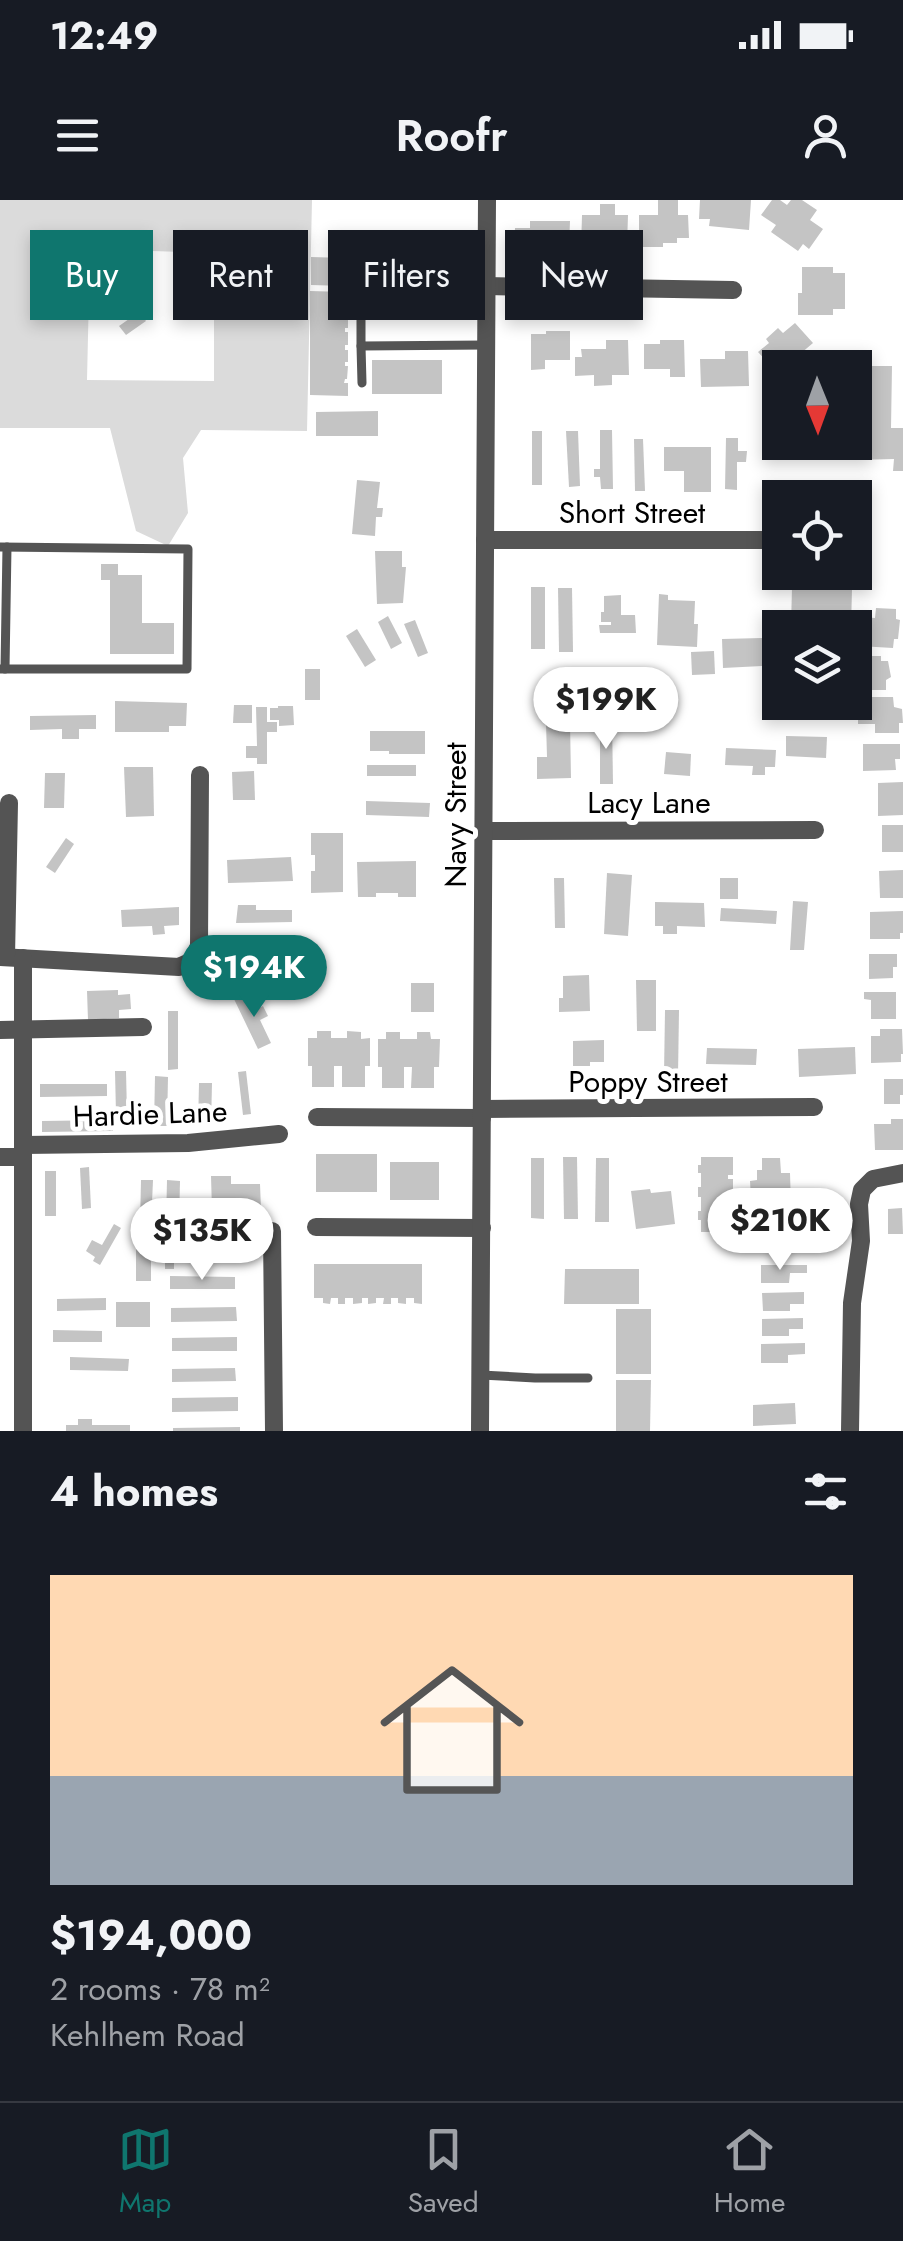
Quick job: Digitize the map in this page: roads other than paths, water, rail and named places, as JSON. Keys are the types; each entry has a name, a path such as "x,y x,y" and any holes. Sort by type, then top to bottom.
{"street":[{"name":"Navy Street","path":"480,1431 487,200"},
{"path":"486,286 733,290"},
{"name":"Short Street","path":"485,540 762,540"},
{"path":"10,957 179,967 192,961 200,946 200,775"},
{"path":"9,803 10,957 22,1030 23,1431"},
{"name":"Lacy Lane","path":"484,831 815,830"},
{"path":"0,1030 143,1027"},
{"name":"Poppy Street","path":"318,1117 814,1108"},
{"name":"Hardie Lane","path":"0,1157 22,1151 279,1134"},
{"path":"850,1431 852,1303 861,1241 859,1204 862,1190 873,1179 903,1173"},
{"path":"316,1227 482,1228"},
{"path":"272,1231 274,1431"}],"lane":[{"path":"361,320 362,383"},
{"path":"361,346 486,345"},
{"path":"4,547 188,549 187,669 3,669 4,547"},
{"path":"480,1374 588,1378"}]}
